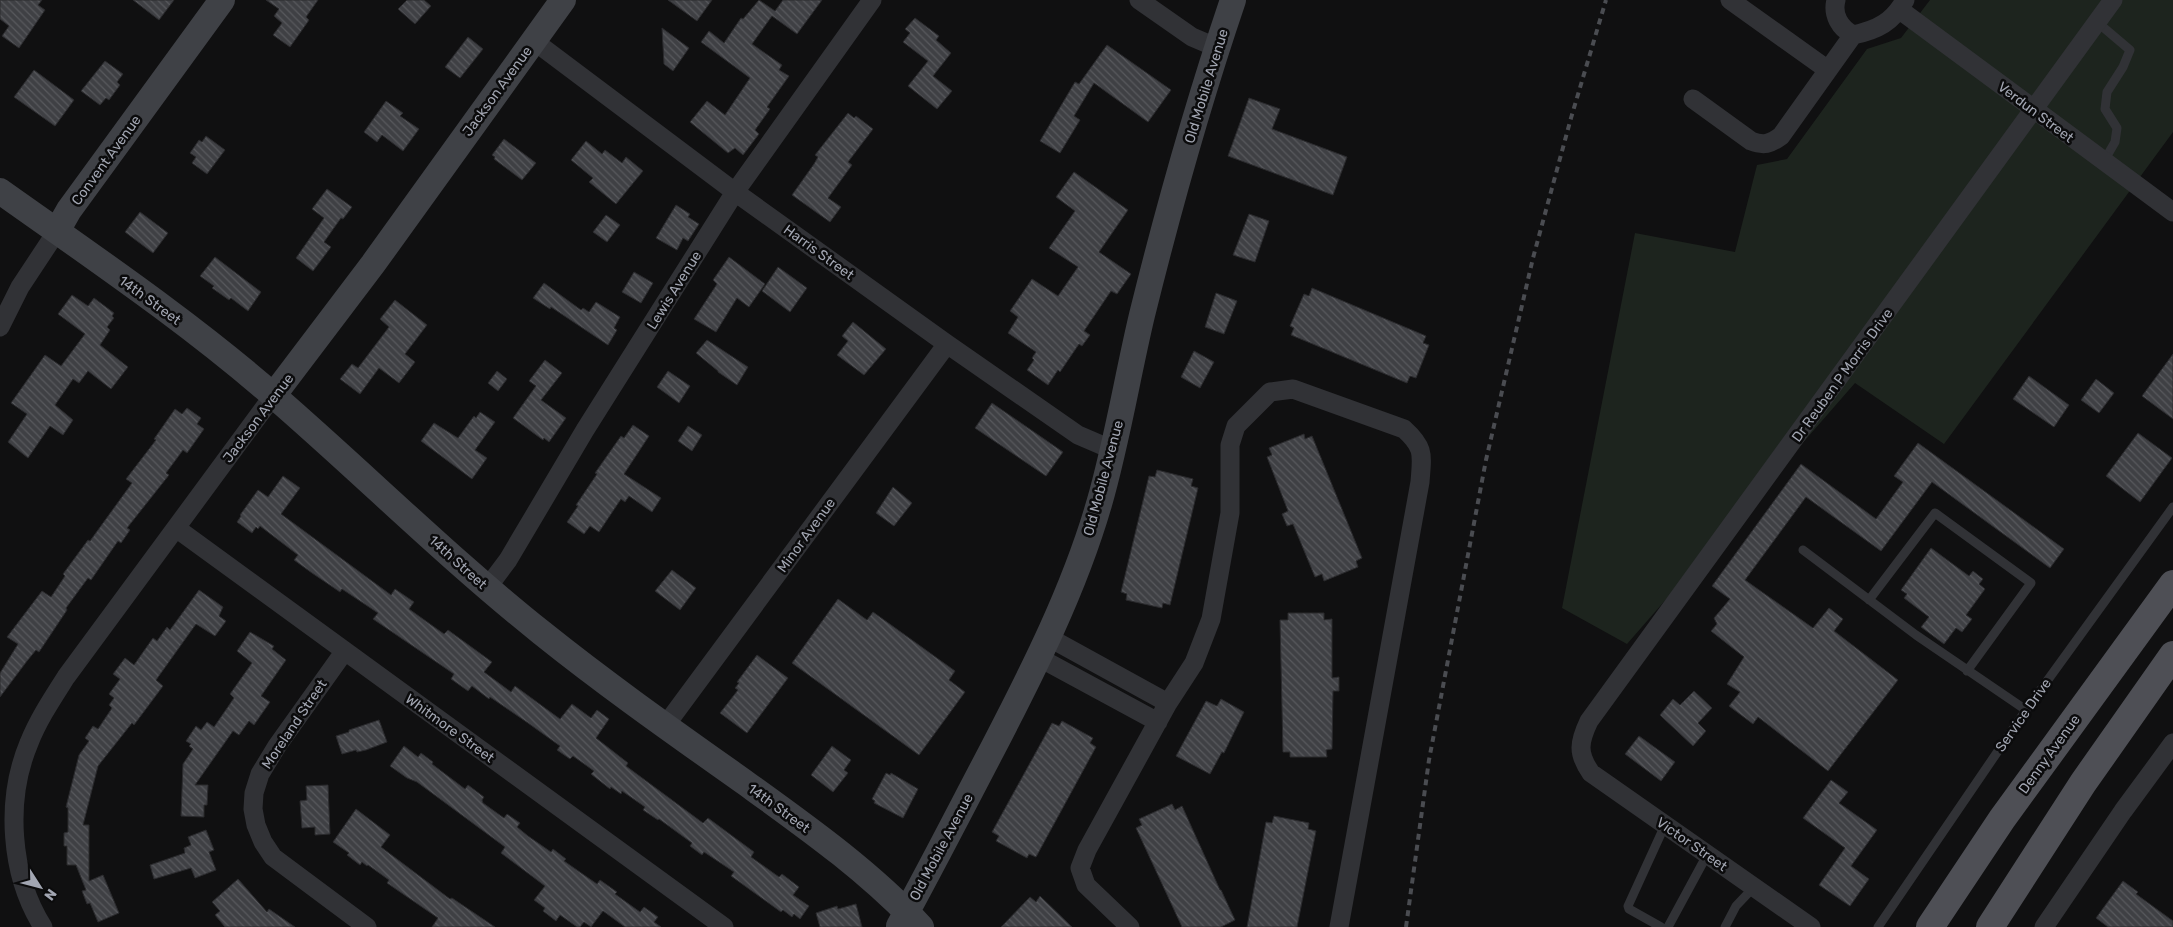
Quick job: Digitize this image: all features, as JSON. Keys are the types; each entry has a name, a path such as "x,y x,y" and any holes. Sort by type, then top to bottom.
{"main road":[{"name":"Denny Avenue","path":"1935,923 2046,756 2173,584"},
{"path":"1990,927 2083,783 2173,655"}],"street":[{"name":"Convent Avenue","path":"0,327 20,288 57,231 222,0"},
{"name":"Jackson Avenue","path":"43,927 29,900 8,846 20,770 28,745 40,718 66,677 373,264 563,0"},
{"name":"Lewis Avenue","path":"487,588 508,560 585,430 735,192 872,0"},
{"path":"1139,0 1192,37 1218,48"},
{"name":"Old Mobile Avenue","path":"908,922 934,862 1043,647 1087,539 1113,450 1145,305 1184,161 1233,0"},
{"path":"1730,0 1828,70"},
{"path":"1836,0 1834,10 1838,21 1845,31 1853,36"},
{"name":"Dr Reuben P Morris Drive","path":"1581,753 1580,744 1589,721 2113,0"},
{"path":"1693,99 1751,141 1762,145 1772,143 1781,136 1853,36 1871,32 1888,22 1902,5"},
{"name":"Verdun Street","path":"1902,5 2033,110 2173,212"},
{"name":"Harris Street","path":"534,41 735,192 947,344 1078,435 1113,450"},
{"name":"14th Street","path":"0,191 206,341 274,396 487,588 542,633 861,870 908,922"},
{"name":"Minor Avenue","path":"666,726 947,344"},
{"path":"1130,927 1086,885 1080,868 1087,850 1168,703 1194,663 1211,619 1230,513 1230,445 1236,426 1270,392 1293,389 1404,429 1418,442 1422,456 1420,482 1339,927"},
{"name":"Whitmore Street","path":"176,528 724,927"},
{"path":"1043,647 1168,703"},
{"path":"1043,647 1158,722"},
{"name":"Moreland Street","path":"344,652 277,746 260,774 254,793 253,809 256,825 263,842 273,857 367,927"},
{"path":"2044,927 2173,743"},
{"name":"Victor Street","path":"1581,753 1583,761 1591,773 1811,927"}],"lane":[{"path":"2097,22 2130,50 2123,67 2107,92 2105,109 2117,128 2116,142 2103,162"},
{"name":"Service Drive","path":"1878,927 2026,710 2173,507"},
{"path":"1869,600 1935,513 2031,583 1967,670"},
{"path":"1802,550 1967,670 2026,710"},
{"path":"1662,927 1629,909 1628,906 1665,825"},
{"path":"1668,927 1708,855"},
{"path":"1725,927 1736,906 1754,887"}],"shaded area":[{"path":"1930,0 2173,0 2173,132 1944,444 1855,383 1627,644 1562,608 1635,233 1735,252 1757,165 1787,159 1867,49 1901,38"}],"building":[{"path":"0,0 42,0 38,5 45,10 19,48 2,36 9,26 0,19"},
{"path":"133,0 174,0 159,20"},
{"path":"266,0 318,0 306,17 309,20 290,47 273,35 282,23 274,16 279,9"},
{"path":"407,0 424,0 431,6 415,24 398,9"},
{"path":"668,0 712,0 697,21"},
{"path":"759,0 775,11 783,0 822,0 797,34 772,16 752,44 782,65 779,70 789,76 767,107 770,109 755,130 759,134 743,155 735,148 728,153 690,122 707,101 725,115 750,78 701,42 709,31 724,43 741,18 743,19"},
{"path":"915,18 939,36 936,40 951,53 933,76 952,91 937,109 908,86 928,61 903,42 910,33 905,29"},
{"path":"662,28 689,48 673,71 664,64"},
{"path":"468,37 483,49 460,78 445,67"},
{"path":"1107,45 1171,90 1148,122 1094,83 1074,116 1080,120 1060,153 1040,141 1075,82 1079,84"},
{"path":"105,61 123,74 117,82 120,85 109,100 106,98 100,105 81,91"},
{"path":"34,70 74,100 55,126 14,97"},
{"path":"1249,98 1280,109 1272,129 1347,157 1333,195 1228,156"},
{"path":"386,101 403,113 400,116 419,129 403,151 382,135 377,142 364,132"},
{"path":"848,113 854,118 856,116 873,129 848,162 852,165 828,198 841,207 830,222 792,195 814,164 818,157 815,155"},
{"path":"206,136 225,150 207,174 192,163 196,157 190,153 199,140 202,142"},
{"path":"504,139 536,163 522,180 494,159 495,157 492,155"},
{"path":"586,141 602,154 605,150 622,163 626,157 643,171 616,204 589,182 593,178 571,160"},
{"path":"1074,172 1128,210 1099,252 1131,274 1117,294 1111,291 1084,331 1090,335 1082,346 1079,344 1060,372 1058,370 1048,385 1027,370 1034,360 1032,358 1036,352 1008,333 1018,317 1010,311 1032,279 1058,296 1078,267 1049,248 1075,211 1056,197"},
{"path":"327,189 352,207 343,219 341,218 324,242 331,247 313,271 296,258 324,218 312,209"},
{"path":"676,205 690,214 688,217 699,224 688,241 683,238 677,250 656,238"},
{"path":"140,212 168,233 153,253 125,232"},
{"path":"1249,214 1269,221 1255,262 1233,255"},
{"path":"606,215 620,225 607,242 593,232"},
{"path":"215,257 261,292 248,311 231,298 229,300 212,288 214,286 200,276"},
{"path":"729,257 765,284 749,307 737,298 716,332 694,319 717,284 713,280"},
{"path":"778,267 807,288 790,312 762,291"},
{"path":"634,272 653,283 641,303 622,292"},
{"path":"544,283 581,310 583,308 589,312 596,302 620,317 614,328 617,330 608,345 551,307 550,309 533,298"},
{"path":"1312,288 1426,336 1423,343 1429,345 1416,378 1410,376 1407,383 1291,335 1294,328 1290,326 1304,294 1309,296"},
{"path":"1216,293 1237,301 1224,334 1205,327"},
{"path":"72,295 88,306 94,298 114,313 112,316 114,318 107,327 110,330 100,345 128,367 111,389 88,371 79,383 73,379 55,405 73,420 63,435 50,426 28,458 8,442 27,414 11,403 45,355 61,366 85,334 58,314"},
{"path":"395,300 427,325 405,354 415,362 399,383 379,368 360,394 340,379 352,364 358,368 389,327 380,319"},
{"path":"853,322 886,349 864,375 837,355 848,341 842,336"},
{"path":"707,340 748,367 737,385 696,353"},
{"path":"1194,351 1214,362 1200,388 1181,377"},
{"path":"2173,354 2173,419 2142,396"},
{"path":"545,360 562,373 541,400 566,418 549,442 544,438 543,440 513,418 536,386 529,381"},
{"path":"497,371 507,379 498,391 488,383"},
{"path":"668,371 690,386 679,403 657,387"},
{"path":"2029,376 2069,405 2054,427 2013,399"},
{"path":"2096,379 2114,393 2099,413 2081,400"},
{"path":"992,403 1063,452 1046,476 975,428"},
{"path":"187,408 201,418 197,424 204,429 187,453 183,450 166,473 169,475 127,528 130,530 121,543 118,541 91,580 88,578 66,608 67,610 39,652 36,650 0,697 0,673 18,644 7,637 42,591 51,597 65,576 63,574 88,540 90,541 132,483 126,479 156,440 154,439 175,409 182,414"},
{"path":"480,412 495,422 475,450 487,458 472,479 421,441 434,423 458,438 474,416 476,418"},
{"path":"633,425 649,436 624,474 661,498 652,512 629,496 625,502 621,499 599,532 590,526 584,534 567,522 597,474 595,473 621,436 624,438"},
{"path":"688,426 702,435 692,451 678,441"},
{"path":"2138,433 2172,458 2140,502 2106,476"},
{"path":"1304,434 1305,439 1312,436 1362,558 1356,561 1358,567 1324,581 1322,574 1315,577 1293,524 1287,526 1282,514 1288,511 1267,457 1272,455 1269,448"},
{"path":"1918,443 2064,549 2050,568 1932,482 1881,551 1806,497 1745,580 1813,628 1829,608 1843,619 1834,631 1898,680 1828,771 1758,717 1753,724 1729,706 1740,692 1727,684 1744,657 1711,631 1717,624 1714,618 1730,599 1712,586 1801,464 1876,519 1903,482 1894,476"},
{"path":"1157,470 1193,479 1191,486 1198,488 1170,605 1163,603 1162,608 1126,600 1127,594 1121,592 1149,476 1155,477"},
{"path":"283,476 300,488 281,514 391,595 395,589 414,602 409,609 444,634 448,630 492,662 484,672 511,692 515,686 560,719 572,704 591,718 597,710 609,719 596,738 628,763 626,766 703,823 708,818 754,852 751,857 779,877 782,874 799,887 793,895 809,906 800,919 794,914 792,917 783,910 781,912 731,876 734,872 704,852 702,855 690,846 692,843 643,810 645,807 622,791 621,794 611,787 610,789 591,774 594,771 573,756 570,759 557,750 560,746 528,723 472,686 468,691 451,679 454,674 373,619 378,613 342,589 340,592 294,560 298,555 260,526 258,529 256,527 252,533 237,522 258,490 268,497"},
{"path":"893,487 912,503 894,526 876,513"},
{"path":"1931,548 1969,576 1973,571 1983,579 1979,584 1985,589 1966,615 1972,619 1962,632 1956,628 1944,644 1921,627 1929,617 1904,598 1907,594 1901,590"},
{"path":"672,570 696,588 680,610 655,591"},
{"path":"199,590 223,607 219,616 226,621 215,636 196,624 156,680 163,686 134,725 132,723 98,766 83,825 89,825 89,881 103,875 119,913 98,922 90,903 87,904 82,891 86,890 76,865 67,865 67,846 64,846 64,833 68,832 68,808 66,807 79,755 89,741 85,738 93,726 98,729 112,708 109,705 114,698 109,694 120,679 113,674 125,658 134,665 153,638 157,641 167,627 170,630"},
{"path":"838,599 867,620 873,612 955,671 949,680 965,692 919,755 792,663"},
{"path":"1288,613 1324,613 1324,620 1332,619 1332,678 1339,677 1339,691 1333,691 1332,749 1326,750 1327,757 1290,757 1290,752 1283,752 1280,620 1288,620"},
{"path":"250,632 274,646 272,649 286,660 261,696 270,702 254,725 249,721 239,735 233,731 195,785 208,785 204,817 181,816 183,764 193,749 189,746 191,744 186,741 196,726 201,730 207,722 214,727 234,698 230,694 252,663 237,651"},
{"path":"757,655 788,678 747,733 720,713 738,690 735,688 739,683 737,682"},
{"path":"1694,691 1712,708 1698,723 1706,731 1693,746 1660,715 1673,699 1680,705"},
{"path":"1221,699 1244,712 1224,753 1222,752 1210,774 1176,756 1206,701 1217,706"},
{"path":"379,720 387,742 366,750 357,752 356,750 342,754 336,736"},
{"path":"1062,721 1093,738 1090,743 1096,747 1036,857 1029,854 1027,858 996,841 999,836 992,832 1052,723 1059,726"},
{"path":"1639,736 1675,762 1661,781 1625,754"},
{"path":"404,746 418,757 421,753 433,762 432,764 465,789 468,785 484,797 483,803 504,818 507,814 520,823 517,827 528,836 551,852 553,849 566,859 564,861 597,884 600,880 617,892 615,894 640,912 644,907 658,917 654,922 661,927 625,927 603,911 591,927 584,922 580,927 577,927 560,915 556,921 543,911 545,908 534,900 545,886 501,853 505,847 417,782 407,778 390,766"},
{"path":"832,746 851,760 844,770 848,773 833,792 811,775"},
{"path":"886,773 890,775 891,773 918,789 903,818 874,803 875,801 872,799"},
{"path":"1831,780 1848,792 1839,803 1877,830 1851,866 1869,879 1850,906 1819,885 1845,848 1803,818"},
{"path":"328,785 330,834 315,835 315,827 302,828 300,801 307,800 306,786"},
{"path":"1172,804 1175,810 1182,806 1235,920 1221,927 1182,927 1136,828 1142,825 1139,819"},
{"path":"356,809 390,835 381,847 450,899 452,898 495,927 432,927 438,918 387,883 389,880 368,865 362,862 360,865 347,855 349,853 333,842"},
{"path":"1274,816 1309,823 1308,829 1316,831 1297,927 1247,927 1266,822 1272,823"},
{"path":"206,830 214,850 209,852 216,870 195,878 191,868 154,879 150,865 185,853 184,848 191,845 188,837"},
{"path":"238,879 267,912 269,909 295,927 225,927 215,915 220,911 212,902"},
{"path":"2123,881 2138,892 2136,894 2173,921 2173,927 2108,927 2096,918"},
{"path":"1040,896 1072,927 1001,927 1030,897 1036,902"},
{"path":"856,904 862,927 820,927 816,913 837,906 838,909"}],"railway":[{"path":"1406,927 1429,760 1486,460 1533,258 1571,118 1606,0"}]}
